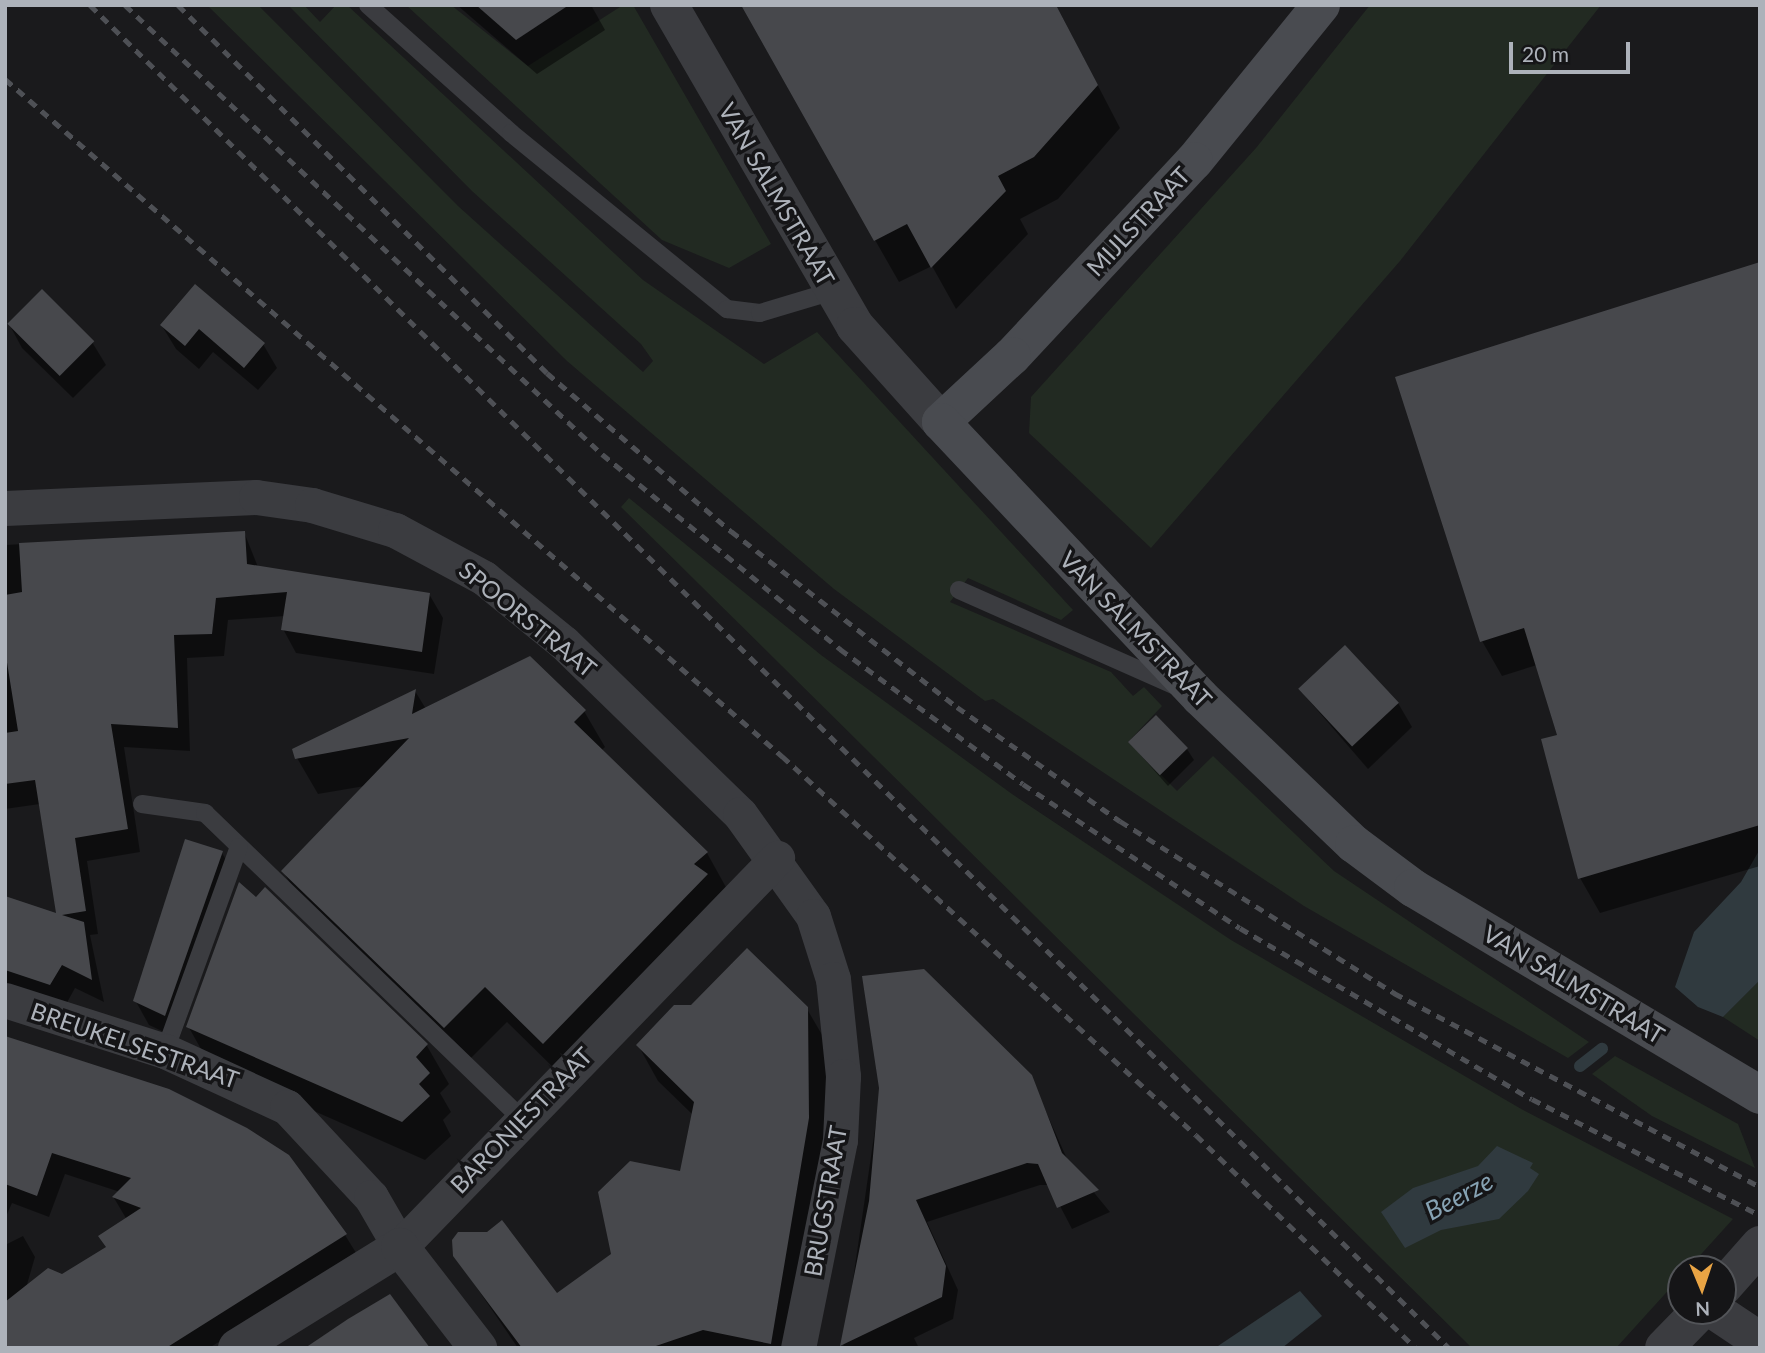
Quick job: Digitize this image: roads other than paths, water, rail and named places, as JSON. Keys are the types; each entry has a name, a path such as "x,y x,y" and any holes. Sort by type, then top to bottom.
{"main road":[{"name":"MIJLSTRAAT","path":"941,422 1012,356 1194,161 1321,5"},
{"name":"VAN SALMSTRAAT","path":"941,422 1200,697 1354,844 1413,888 1760,1095"}],"street":[{"name":"VAN SALMSTRAAT","path":"669,5 833,291 877,353 941,422"},
{"name":"SPOORSTRAAT","path":"5,508 256,497 312,505 395,530 484,578 564,643 777,858"},
{"name":"BARONIESTRAAT","path":"237,1348 400,1247 521,1118 777,858"},
{"name":"BRUGSTRAAT","path":"777,858 825,947 843,1076 834,1175 799,1348"},
{"name":"BREUKELSESTRAAT","path":"8,1009 165,1051 287,1107 371,1196 400,1247 478,1348"},
{"path":"1737,1271 1760,1245"},
{"path":"1664,1348 1686,1325"},
{"path":"1736,1325 1760,1341"}],"lane":[{"path":"368,5 511,133 727,309 760,313 833,291"},
{"path":"959,590 1200,697"},
{"path":"142,804 205,813 521,1118"},
{"path":"165,1051 239,848"}],"water":[{"path":"1760,849 1760,980 1723,1017 1698,1007 1675,987 1694,932 1741,882"},
{"path":"1497,1146 1533,1163 1530,1168 1539,1174 1528,1191 1499,1219 1441,1230 1405,1248 1381,1212 1413,1188 1478,1166"},
{"path":"1300,1291 1322,1316 1282,1348 1215,1348"}],"waterway":[{"name":"Beerze","path":"1580,1066 1602,1049"}],"railway":[{"path":"90,5 1449,1348"},
{"path":"125,5 602,454 840,649 1023,784 1240,928 1532,1099 1760,1215"},
{"path":"178,5 547,373 731,531 957,707 1120,821 1394,993 1760,1187"},
{"path":"5,79 782,756 1196,1135 1416,1348"}]}
